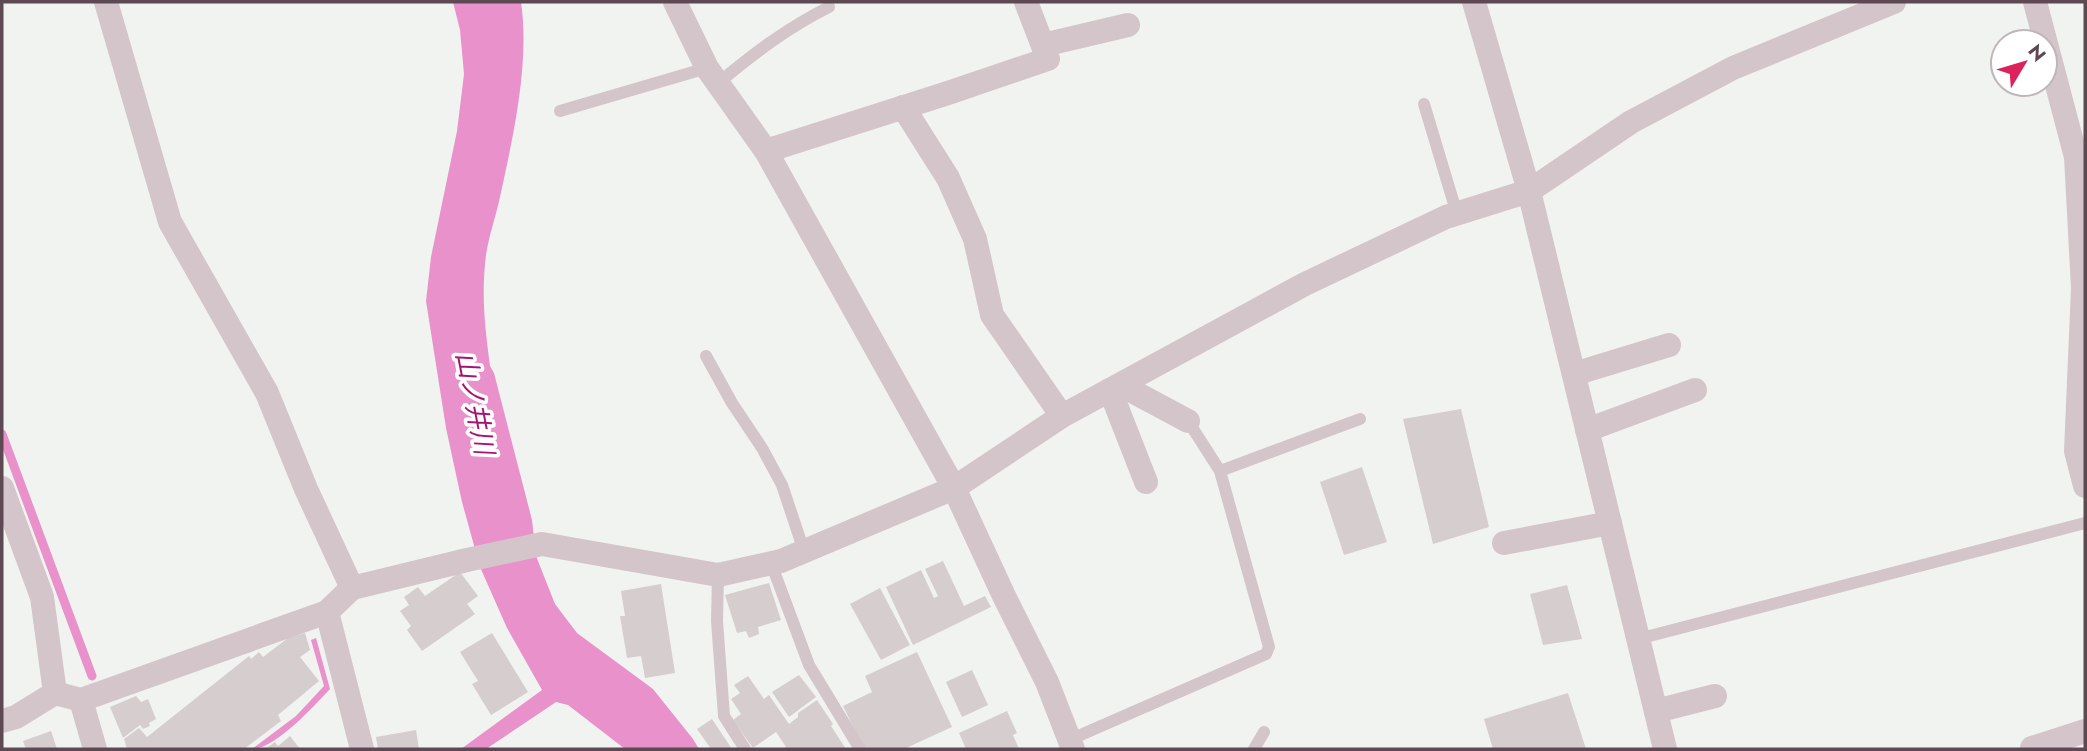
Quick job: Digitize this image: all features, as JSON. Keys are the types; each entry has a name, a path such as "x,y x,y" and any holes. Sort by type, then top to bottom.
{"street":[{"path":"106,2 170,222 267,393 306,489 352,588"},
{"path":"675,2 712,76 766,151 954,488 1047,682 1071,745"},
{"path":"766,151 1048,59 1026,2"},
{"path":"1474,2 1529,191 1665,749"},
{"path":"2,721 16,717 55,692 81,700 327,612 352,588 467,559 542,544 718,575 781,561 954,488 1062,416 1305,284 1446,217 1529,191 1631,122 1733,68 1894,2"},
{"path":"2035,2 2076,157 2084,288 2076,451 2084,474"},
{"path":"1043,45 1128,25"},
{"path":"903,107 948,178 975,239 992,315 1062,416"},
{"path":"1574,374 1669,345"},
{"path":"1117,386 1130,390 1188,421"},
{"path":"1117,386 1146,482"},
{"path":"1587,430 1695,390"},
{"path":"2,488 42,597 55,692"},
{"path":"1504,543 1610,523"},
{"path":"327,612 362,749"},
{"path":"1656,711 1715,696"},
{"path":"81,700 94,749"},
{"path":"2032,748 2085,731"}],"lane":[{"path":"560,111 712,76 757,51 798,23 829,8"},
{"path":"1424,104 1457,214"},
{"path":"706,356 782,485 804,551"},
{"path":"1220,471 1360,419"},
{"path":"1071,745 1266,654 1269,648 1220,471 1188,421"},
{"path":"1638,639 2085,523"},
{"path":"771,563 809,665 860,749"},
{"path":"718,575 716,621 724,716 745,749"},
{"path":"1254,749 1264,732"}],"water":[{"name":"山ノ井川","path":"453,2 521,2 523,50 519,100 487,248 484,297 490,366 532,520 536,556 555,604 577,633 653,689 699,749 625,749 568,705 556,702 486,749 461,749 542,690 507,628 480,567 446,428 426,301 431,257 457,131 464,74 460,30"},
{"path":"316,638 330,689 282,735 272,742 252,749 296,716 324,686 311,640"}],"building":[{"path":"1461,409 1489,527 1433,544 1403,419"},
{"path":"1362,467 1387,542 1344,555 1320,482"},
{"path":"943,561 964,606 985,596 991,607 913,645 886,587 921,570 934,598 938,596 925,569"},
{"path":"460,572 478,596 467,604 475,614 422,651 407,630 411,626 400,611 409,605 404,597 418,587 425,596"},
{"path":"769,583 781,620 758,627 759,634 749,638 746,631 737,633 725,595"},
{"path":"661,584 675,673 645,678 641,656 627,658 620,616 625,616 621,591"},
{"path":"1567,585 1582,639 1543,645 1530,594"},
{"path":"880,588 910,645 881,660 850,604"},
{"path":"305,633 310,650 300,657 319,681 278,715 281,721 244,749 127,749 124,739 139,728 147,737 249,656 251,659 259,652 263,657 288,638"},
{"path":"492,633 528,692 491,715 472,684 478,681 460,652"},
{"path":"917,652 952,727 904,749 864,749 843,706 872,692 865,676"},
{"path":"972,670 988,705 962,717 946,682"},
{"path":"799,675 816,697 789,717 772,692"},
{"path":"748,676 764,699 769,695 789,724 798,717 798,713 817,700 846,749 783,749 786,747 776,732 753,748 733,720 741,714 731,699 740,693 734,685"},
{"path":"1568,693 1586,749 1493,749 1484,719"},
{"path":"136,696 141,702 148,699 156,719 149,723 150,726 143,729 140,725 123,738 110,707"},
{"path":"1007,711 1017,733 1013,735 1019,749 966,749 959,733"},
{"path":"712,719 732,749 711,749 697,729"},
{"path":"416,730 419,749 378,749 376,737"},
{"path":"51,731 57,749 26,749 23,741"},
{"path":"290,736 300,749 265,749 275,742 278,746"}],"waterway":[{"path":"2,434 92,676"}]}
